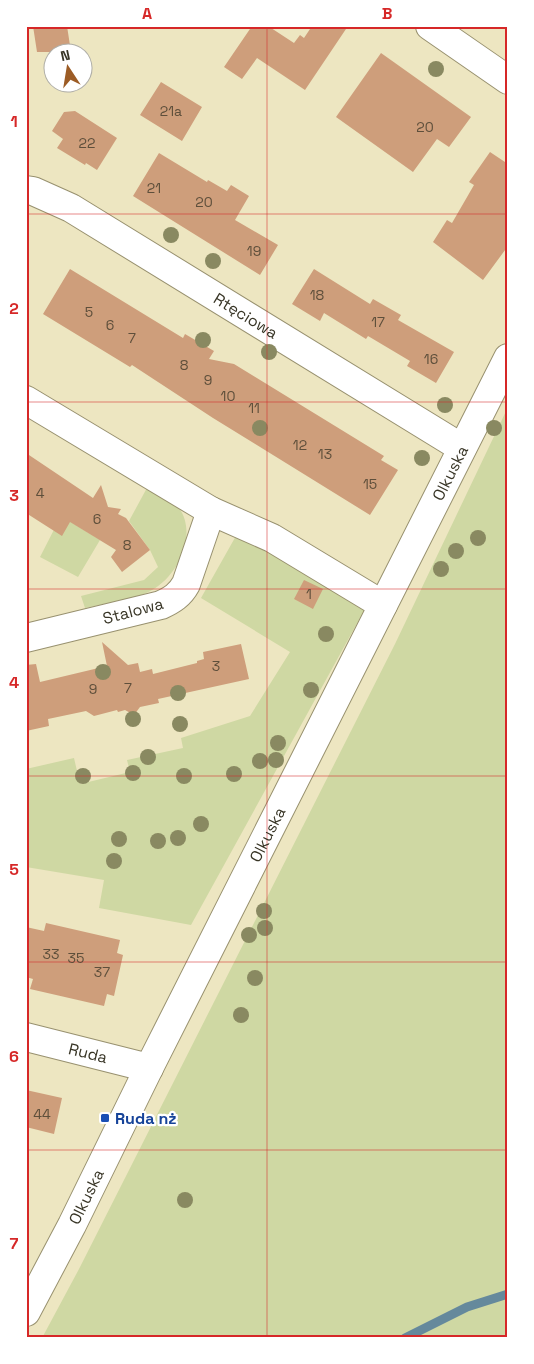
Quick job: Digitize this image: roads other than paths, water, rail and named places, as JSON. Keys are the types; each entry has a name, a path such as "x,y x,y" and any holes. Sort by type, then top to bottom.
{"street":[{"path":"430,26 508,80"},
{"name":"Rtęciowa","path":"26,190 33,191 72,208 462,448"},
{"name":"Olkuska","path":"26,1312 72,1225 149,1068 508,358"},
{"path":"26,400 211,511 272,538 383,605"},
{"name":"Stalowa","path":"26,638 161,605 172,600 181,593 186,584 211,511"},
{"name":"Ruda","path":"26,1037 149,1068"}],"waterway":[{"path":"405,1338 467,1307 508,1294"}],"place":[{"name":"Ruda nż","path":"105,1118"}]}
